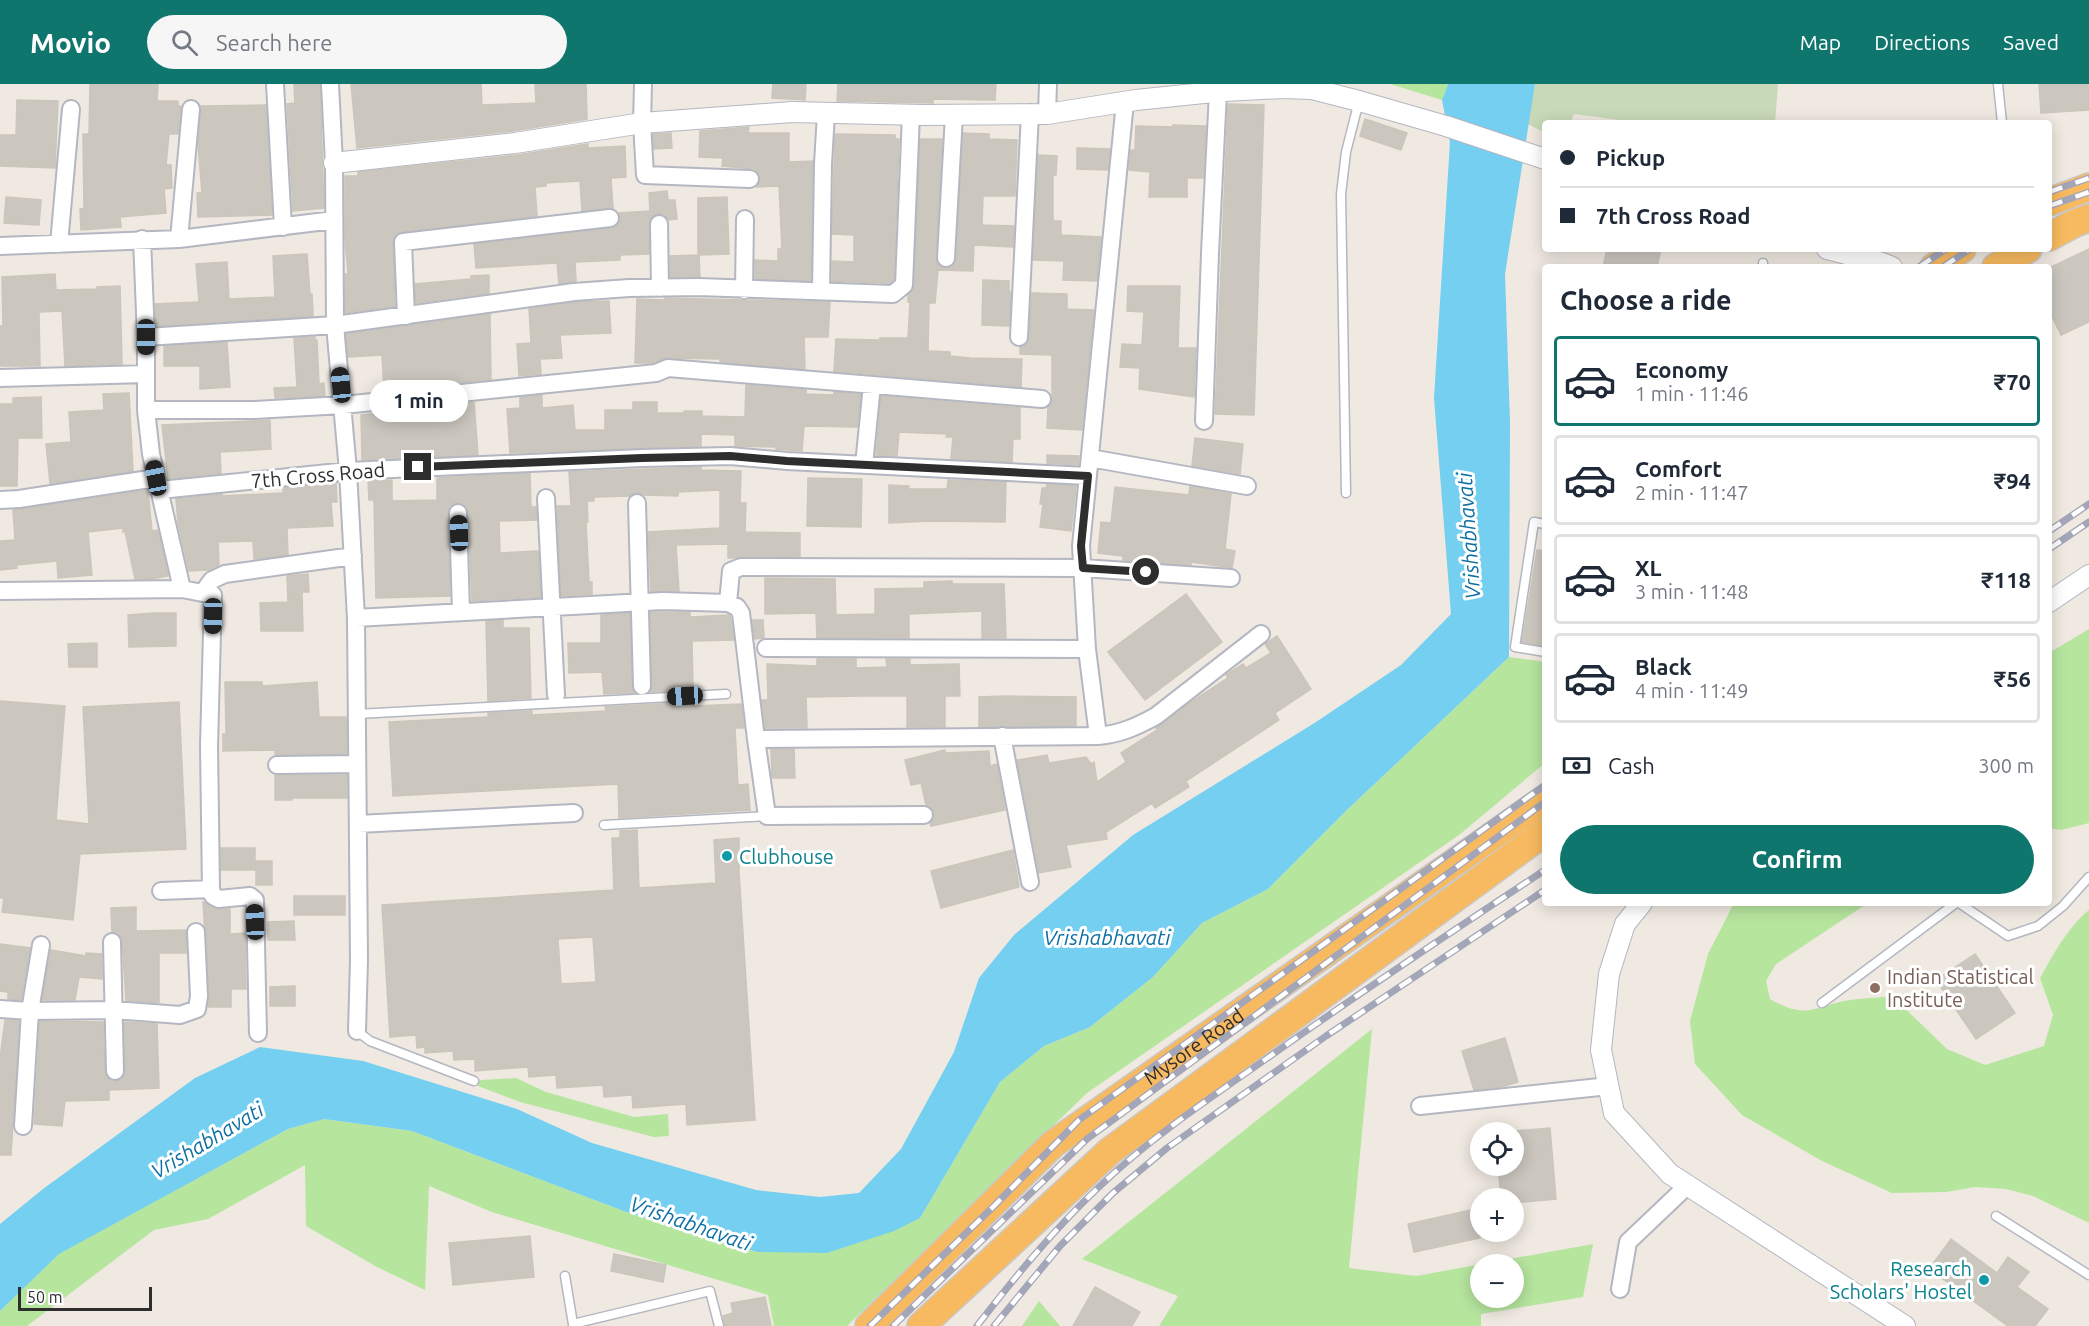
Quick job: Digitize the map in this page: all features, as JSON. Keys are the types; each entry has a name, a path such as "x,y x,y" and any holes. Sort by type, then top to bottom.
{"highway":[{"path":"2052,201 2089,187"},
{"path":"2052,235 2089,218"},
{"path":"1939,264 1957,252"},
{"path":"2001,264 2023,252"},
{"name":"Mysore Road","path":"869,1326 1053,1144 1542,801"},
{"name":"Mysore Road","path":"921,1326 1110,1151 1542,834"}],"street":[{"path":"275,84 283,226"},
{"path":"330,84 334,163 335,324 348,471 356,618 357,1031"},
{"path":"643,84 642,123 646,176 750,178"},
{"path":"1019,337 1039,113 1048,84"},
{"path":"334,163 515,143 642,123 792,112 954,115 1039,113 1125,102 1185,90 1218,92 1285,86 1312,89 1359,101 1446,126 1542,158"},
{"path":"1204,421 1218,92"},
{"path":"1098,736 1087,649 1081,546 1125,102"},
{"path":"179,239 190,109"},
{"path":"58,244 71,110"},
{"path":"821,291 826,112"},
{"path":"146,337 335,324 574,292 698,287 889,295 897,292 904,285 911,114"},
{"path":"946,258 954,115"},
{"path":"406,316 403,242 610,218"},
{"path":"744,290 745,219"},
{"path":"0,246 179,239 334,220"},
{"path":"659,224 660,288"},
{"path":"142,239 146,410 158,484 182,589"},
{"path":"1839,252 1884,264"},
{"path":"146,410 254,410 343,405 656,373 668,368 1042,399"},
{"path":"0,378 146,374"},
{"path":"864,465 872,385"},
{"name":"7th Cross Road","path":"0,500 158,484 348,471 642,458 716,465 864,465 1088,476"},
{"path":"1090,458 1247,486"},
{"path":"546,498 556,695"},
{"path":"637,503 642,686"},
{"path":"458,513 461,612"},
{"path":"258,1034 255,900 250,896 219,899 213,896 211,889 209,746 213,595 206,588 212,580 225,573 353,556"},
{"path":"728,603 731,571 741,567 1083,568 1231,578"},
{"path":"2052,600 2089,575"},
{"path":"0,591 182,589 213,595"},
{"path":"356,618 640,602 728,603 737,607 741,613 767,816 924,816"},
{"path":"756,739 1117,734 1136,727 1155,716 1261,634"},
{"path":"766,648 1087,649"},
{"path":"1002,736 1030,882"},
{"path":"277,765 357,764"},
{"path":"358,825 574,813"},
{"path":"161,891 211,889"},
{"path":"1640,906 1625,924 1609,974 1601,1050 1614,1113 1670,1174 1905,1326"},
{"path":"0,1009 114,1010 180,1015 197,1009 199,996 196,932"},
{"path":"112,942 115,1071"},
{"path":"23,1126 30,1011 41,945"},
{"path":"1420,1106 1609,1086"},
{"path":"1620,1289 1628,1242 1688,1185"}],"lane":[{"path":"1998,84 2002,120"},
{"path":"1347,493 1341,194 1346,153 1359,101"},
{"path":"1542,523 1534,522 1515,647 1542,652"},
{"path":"357,714 726,694"},
{"path":"604,825 767,816"},
{"path":"1962,906 2008,936 2038,926 2062,906 2089,877"},
{"path":"1822,1003 1953,906"},
{"path":"357,1031 370,1041 474,1081"},
{"path":"1996,1216 2089,1275"},
{"path":"565,1276 573,1325 710,1291 719,1326"}],"green space":[{"path":"1390,84 1448,84 1442,100"},
{"path":"1535,84 1778,84 1775,120 1619,120 1574,114 1571,120 1542,120 1542,131 1528,124"},
{"path":"2089,629 2089,823 2061,830 2052,828 2052,651"},
{"path":"1509,657 1542,662 1542,766 1459,835 1087,1093 847,1326 774,1326 768,1295 492,1212 429,1186 425,1290 377,1267 306,1226 305,1165 208,1219 154,1230 27,1326 0,1326 0,1311 58,1254 288,1129 324,1119 412,1131 629,1213 757,1252 920,1218 1000,1082 1044,1046 1090,1027 1153,977 1202,923 1268,889 1348,809"},
{"path":"1732,906 1863,906 1776,964 1766,981 1770,999 1783,1006 1802,1011 1850,1000 1892,996 1947,1049 1985,1065 2044,1046 2053,1015 2040,978 2068,933 2089,910 2089,1223 2033,1196 2006,1189 1975,1187 1946,1192 1892,1193 1822,1161 1742,1115 1695,1064 1690,1021 1708,954"},
{"path":"1372,1029 1349,1268 1416,1276 1470,1266 1470,1308 1517,1308 1481,1314 1481,1326 1159,1326 1178,1296 1082,1259"},
{"path":"516,1078 546,1092 634,1117 668,1114 669,1136 654,1137 520,1102 465,1081"},
{"path":"1593,1244 1583,1297 1524,1307 1524,1256"},
{"path":"1039,1301 1060,1326 1022,1326"}],"water":[{"name":"Vrishabhavati","path":"1448,84 1535,84 1505,274 1510,422 1509,657 1348,809 1268,889 1202,923 1153,977 1090,1027 1044,1046 1000,1082 920,1218 894,1231 827,1253 757,1252 629,1213 412,1131 324,1119 288,1129 59,1254 0,1311 0,1224 43,1189 195,1078 260,1047 363,1061 517,1109 592,1143 756,1190 820,1197 859,1193 901,1149 954,1052 979,978 1014,935 1133,835 1316,722 1401,665 1451,614 1434,398 1450,142 1442,100"}],"building":[{"path":"90,84 158,84 157,101 178,101 178,106 181,106 178,134 169,134 166,165 171,165 172,188 164,189 166,213 120,217 121,227 81,230 80,209 84,208 83,134 89,134"},
{"path":"294,84 320,84 324,208 293,211 287,104 295,103"},
{"path":"351,84 481,84 482,105 536,103 535,84 586,84 587,119 513,131 357,148"},
{"path":"773,84 806,84 805,100 772,98"},
{"path":"838,84 996,84 995,100 933,99 933,103 837,101"},
{"path":"2039,84 2089,84 2089,110 2041,113"},
{"path":"17,100 58,101 55,168 0,166 0,135 16,135"},
{"path":"1228,104 1264,105 1254,415 1215,414"},
{"path":"266,105 272,215 198,217 197,193 202,193 198,145 201,106"},
{"path":"1365,119 1407,133 1401,150 1360,136"},
{"path":"1173,125 1206,126 1203,178 1187,178 1187,197 1149,197 1150,172 1129,170 1131,150 1135,150 1136,126 1173,127"},
{"path":"749,127 748,133 789,133 789,162 813,161 811,281 755,279 755,260 778,261 778,249 782,249 779,186 757,187 760,179 755,169 722,166 723,158 699,157 700,131"},
{"path":"671,133 672,148 654,149 653,134"},
{"path":"963,133 989,134 989,139 1017,140 1015,196 983,196 982,225 1014,226 1013,247 974,245 973,271 938,270 935,303 929,303 928,351 950,352 950,356 970,358 1022,359 1021,387 834,371 836,339 908,338 910,302 908,302 908,295 914,285 920,139 942,139 936,258 937,263 945,268 955,263"},
{"path":"835,134 895,135 895,139 899,139 894,280 889,283 832,281 832,261 854,262 854,235 832,234"},
{"path":"588,144 588,148 625,146 626,177 611,178 613,208 582,211 580,181 546,183 546,186 535,187 537,216 397,233 393,242 395,306 345,313 345,274 348,274 345,239 345,176 358,176 358,172 517,155"},
{"path":"1077,148 1110,149 1108,170 1077,169"},
{"path":"1038,155 1057,156 1056,175 1053,175 1053,221 1061,221 1061,235 1101,237 1097,281 1063,280 1064,261 1033,260"},
{"path":"667,191 668,200 675,200 677,219 668,220 665,215 659,214 650,218 649,254 620,255 620,260 575,262 576,281 559,284 557,263 476,268 474,244 612,228 619,223 619,213 650,211 649,193"},
{"path":"6,197 41,200 39,225 4,223"},
{"path":"727,197 729,254 698,255 698,198"},
{"path":"2089,249 2089,322 2061,335 2052,316 2052,267"},
{"path":"1606,252 1660,252 1658,264 1604,264"},
{"path":"307,254 313,316 156,326 155,304 199,302 196,264 227,262 229,299 275,297 273,256"},
{"path":"699,255 700,277 670,277 670,256"},
{"path":"55,274 56,290 120,286 122,364 65,366 62,311 39,312 40,366 0,366 0,326 3,326 2,277"},
{"path":"489,275 489,293 416,303 415,284"},
{"path":"983,280 1009,281 1009,292 1011,292 1009,326 982,325"},
{"path":"1128,286 1180,286 1178,348 1196,348 1194,397 1139,389 1140,368 1120,367 1122,344 1142,345 1144,312 1127,311"},
{"path":"1032,293 1067,294 1067,309 1094,310 1082,430 1047,428 1048,407 1052,399 1052,355 1020,354 1020,347 1027,343 1029,338"},
{"path":"665,298 830,302 828,337 804,337 805,369 720,362 720,359 668,358 653,363 635,363 637,299 665,300"},
{"path":"609,301 611,333 560,335 562,358 540,359 541,374 519,376 517,344 531,343 529,309 575,302"},
{"path":"490,314 491,379 384,390 382,355 348,357 346,334"},
{"path":"315,337 319,384 324,383 325,396 275,398 274,388 297,387 294,338"},
{"path":"227,342 230,387 200,389 200,366 164,366 164,346"},
{"path":"746,385 806,390 806,394 834,395 834,392 861,394 857,427 804,426 802,451 776,449 776,447 735,446 735,435 701,434 701,446 510,453 507,409 520,408 520,397 542,395 542,408 573,405 575,430 605,430 605,410 633,410 633,402 657,402 657,413 702,411 702,416 745,417"},
{"path":"129,393 133,471 50,484 46,444 71,442 69,412 104,410 103,394"},
{"path":"881,396 1020,408 1020,439 1013,439 1012,462 951,459 953,437 946,437 947,434 899,432 897,456 876,455"},
{"path":"41,397 42,438 18,438 17,486 0,486 0,404 13,404 13,398"},
{"path":"474,402 478,455 362,460 361,415"},
{"path":"270,420 271,449 220,452 221,473 168,479 162,425"},
{"path":"1195,438 1243,444 1240,474 1192,466"},
{"path":"1047,455 1079,456 1078,465 1047,463"},
{"path":"701,467 701,470 741,471 740,503 746,503 745,532 800,533 800,557 728,558 728,544 676,545 679,591 651,591 648,532 720,528 720,490 678,492 678,496 637,493 630,496 594,497 594,501 587,501 588,522 586,522 589,582 592,582 592,594 561,596 557,506 571,506 569,472"},
{"path":"530,473 531,507 536,507 537,520 499,521 500,553 538,551 541,597 472,601 468,513 467,507 458,503 452,504 448,513 450,596 376,598 374,500 369,500 368,481 392,480 392,501 437,500 437,478"},
{"path":"808,478 862,479 861,527 807,526"},
{"path":"948,480 1006,482 1005,522 889,523 889,485 909,486 908,489 947,489"},
{"path":"336,483 337,502 331,502 333,526 287,528 288,555 254,559 253,541 218,542 219,565 208,570 189,571 178,523 176,499 222,494 222,496 283,493 283,488"},
{"path":"1047,484 1076,486 1071,531 1040,527 1043,504 1040,504 1042,488 1046,488"},
{"path":"1190,486 1231,494 1225,549 1235,551 1232,568 1191,562 1191,565 1123,560 1123,556 1098,553 1101,522 1111,523 1115,487 1189,495"},
{"path":"148,490 152,531 158,530 168,576 135,579 123,528 88,532 92,575 58,578 57,561 16,565 17,568 0,570 0,541 15,540 13,510"},
{"path":"1537,550 1542,551 1542,645 1522,642"},
{"path":"308,574 309,592 302,592 303,631 261,631 260,603 288,602 287,576"},
{"path":"765,578 835,579 836,615 875,614 875,589 924,588 924,582 1004,584 1006,638 982,638 982,611 909,614 909,638 817,638 816,613 765,614"},
{"path":"1186,594 1222,642 1145,700 1108,652"},
{"path":"650,612 690,612 690,617 730,615 734,640 692,641 693,689 651,692"},
{"path":"176,613 176,646 129,647 128,615"},
{"path":"630,613 634,693 604,694 602,672 569,673 568,643 601,643 601,615"},
{"path":"503,620 503,628 529,628 531,698 488,701 486,621"},
{"path":"752,620 763,620 764,638 755,639"},
{"path":"1277,636 1311,689 1275,713 1279,720 1186,781 1189,787 1155,808 1152,803 1106,832 1107,839 1066,845 1071,867 1039,873 1017,760 1047,755 1049,763 1086,757 1091,764 1094,762 1097,782 1126,762 1121,753 1157,730 1156,728 1194,700 1228,678 1226,675 1243,664 1246,668 1271,653 1265,644"},
{"path":"97,643 97,667 69,667 68,644"},
{"path":"817,659 856,659 856,668 887,667 886,659 910,659 910,665 959,664 960,696 945,696 945,727 907,727 907,696 862,696 806,697 807,728 765,728 762,700 768,700 767,664 817,666"},
{"path":"225,682 262,682 262,686 317,682 319,717 346,717 347,754 275,755 275,750 223,751 223,734 226,734"},
{"path":"979,697 1076,697 1076,726 979,727"},
{"path":"0,701 65,706 56,820 89,824 83,707 179,702 186,849 80,854 73,920 2,912 4,898 0,898"},
{"path":"694,702 694,706 741,704 744,728 735,728 738,785 748,784 750,810 619,818 618,784 393,796 389,722 488,717 488,713 532,711 532,715 606,711 605,707"},
{"path":"771,749 794,749 795,778 772,778"},
{"path":"945,750 945,753 989,751 990,766 997,764 1005,810 931,826 933,810 926,805 921,783 911,785 905,760"},
{"path":"275,775 347,775 347,798 275,800"},
{"path":"637,830 639,888 716,883 714,840 739,838 739,872 755,1120 687,1125 686,1104 633,1108 632,1095 604,1097 603,1085 557,1088 556,1075 529,1077 528,1067 475,1071 475,1059 454,1060 453,1051 425,1053 425,1047 417,1048 416,1035 390,1037 382,905 614,890 612,838 620,838 620,831","holes":["593,937 596,982 561,984 558,939"]},
{"path":"221,848 255,848 255,870 221,870"},
{"path":"1013,850 1019,887 941,908 931,871"},
{"path":"256,861 272,861 272,885 256,885"},
{"path":"294,896 345,896 345,915 294,915"},
{"path":"203,902 215,909 230,909 230,934 245,933 246,989 231,989 231,1007 208,1007"},
{"path":"136,907 136,931 186,930 186,953 159,953 159,1003 126,1000 122,941 118,933 112,932 111,908"},
{"path":"294,921 295,940 268,940 268,922"},
{"path":"0,944 30,948 21,1000 8,999 8,992 0,991"},
{"path":"51,950 86,956 86,953 102,954 102,979 79,977 75,1000 42,1000"},
{"path":"1975,954 2015,1013 1976,1039 1936,980"},
{"path":"295,986 295,1006 270,1006 270,987"},
{"path":"5,1020 19,1021 11,1155 0,1155 0,1059"},
{"path":"40,1021 103,1022 106,1077 115,1081 121,1080 125,1071 124,1022 157,1024 159,1088 109,1090 109,1100 65,1101 62,1126 34,1124"},
{"path":"1505,1038 1518,1082 1501,1087 1474,1090 1462,1051"},
{"path":"1550,1128 1556,1199 1524,1202 1524,1188 1500,1188 1499,1176 1524,1176 1524,1130"},
{"path":"1470,1210 1470,1240 1414,1252 1408,1224"},
{"path":"530,1236 534,1277 453,1285 449,1243"},
{"name":"Research Scholars' Hostel","path":"1951,1239 1997,1273 2008,1257 2029,1272 2017,1287 2048,1309 2035,1326 2008,1326 1929,1269"},
{"path":"614,1254 666,1265 663,1282 611,1271"},
{"path":"1095,1287 1140,1312 1132,1326 1073,1326"},
{"path":"765,1297 771,1326 725,1326 723,1316 733,1313 731,1303"}],"railway":[{"path":"2052,191 2089,178"},
{"path":"2052,205 2089,192"},
{"path":"1924,264 1942,252"},
{"path":"1948,264 1966,252"},
{"path":"2052,529 2089,504"},
{"path":"2052,547 2089,522"},
{"path":"870,1326 1079,1120 1542,787"},
{"path":"893,1326 1087,1139 1542,804"},
{"path":"977,1326 1020,1272 1067,1219 1119,1168 1159,1135 1405,963 1542,872"},
{"path":"994,1326 1060,1246 1113,1193 1167,1148 1326,1036 1542,892"}],"place":[{"name":"Clubhouse","path":"727,856"},
{"name":"Indian Statistical Institute","path":"1875,988"},
{"name":"Research Scholars' Hostel","path":"1984,1280"}],"route":[{"path":"418,467 730,456 1037,475 1088,476 1081,546 1083,568 1146,572"}]}
